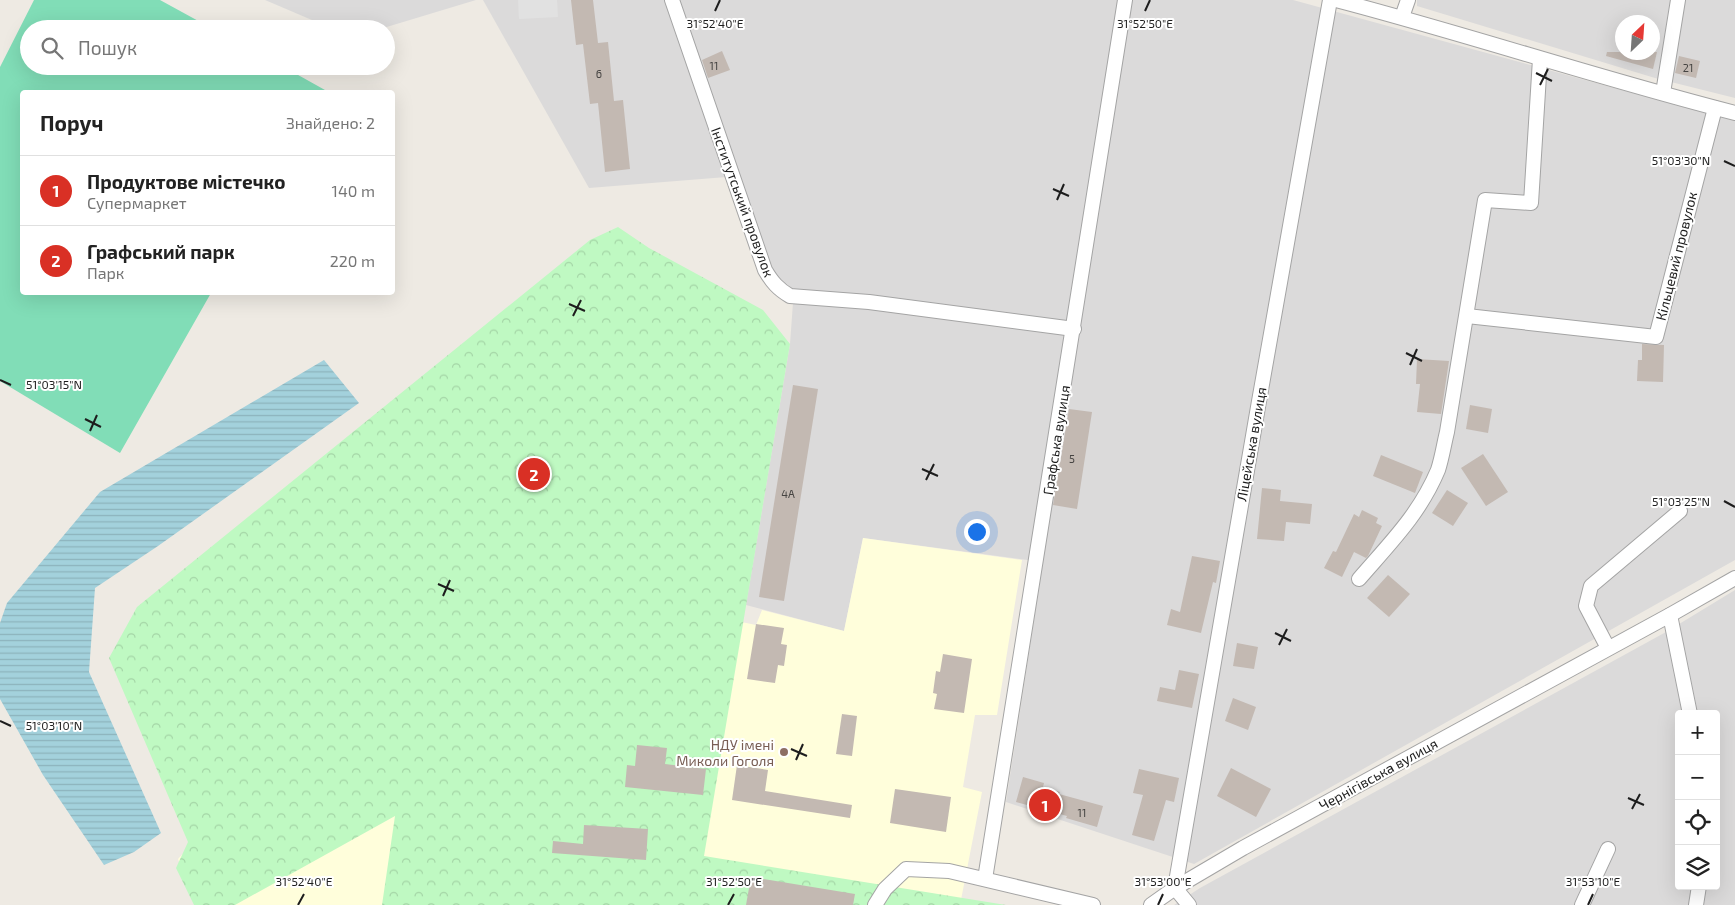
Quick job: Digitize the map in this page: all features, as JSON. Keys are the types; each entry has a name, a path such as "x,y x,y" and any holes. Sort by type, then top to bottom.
{"street":[{"name":"Інститутський провулок","path":"672,0 766,270 772,282 781,291 790,296 868,302 1074,329"},
{"name":"Графська вулиця","path":"986,879 1126,0"},
{"name":"Ліцейська вулиця","path":"1175,888 1330,0"},
{"path":"1336,0 1402,17 1540,59 1735,112"},
{"path":"1402,17 1408,0"},
{"path":"1663,93 1678,0"},
{"path":"1359,579 1413,517 1426,495 1438,468 1447,432 1468,316 1485,200 1531,203 1540,59"},
{"name":"Кільцевий провулок","path":"1468,316 1656,337 1715,108"},
{"path":"1608,648 1586,606 1590,586 1680,511"},
{"name":"Чернігівська вулиця","path":"1151,905 1175,888 1243,848 1735,578"},
{"path":"1670,615 1689,710"},
{"path":"1582,905 1608,849"},
{"path":"875,905 885,889 906,869 961,873 1093,905"},
{"path":"1175,888 1189,905"},
{"path":"1696,905 1698,890"}],"shaded area":[{"path":"265,0 476,0 395,24 395,20 312,20"},
{"path":"483,0 1293,0 1735,121 1735,560 1194,864 1006,802 1043,562 863,538 844,631 746,605 790,344 794,289 777,280 739,176 589,188"},
{"path":"518,0 557,0 558,17 519,19"},
{"path":"1417,0 1735,0 1735,98 1655,78 1417,6"},
{"name":"НДУ імені Миколи Гоголя","path":"863,538 1022,560 997,715 975,715 963,787 982,792 960,905 196,905 178,859 307,719 703,614 756,625 762,610 844,631"},
{"path":"1735,590 1735,905 1174,905 1200,888 1666,632"}],"green space":[{"path":"34,0 160,0 197,20 24,20"},
{"path":"20,28 20,75 298,75 325,90 20,90 20,295 210,295 120,453 0,381 0,67"},
{"path":"618,227 649,248 763,310 790,344 704,856 1006,905 382,905 395,816 235,905 194,905 176,868 188,842 109,658 137,607 590,240"}],"water":[{"path":"324,360 359,403 158,546 95,588 89,672 161,833 134,852 104,865 43,775 0,699 0,623 7,603 100,492"}],"building":[{"path":"571,0 593,0 598,43 608,42 614,101 623,100 630,169 605,172 598,103 590,104 583,44 576,45"},
{"path":"722,51 730,70 708,78 702,60"},
{"path":"1607,52 1615,52 1615,58 1606,56"},
{"path":"1679,56 1700,61 1696,78 1675,73"},
{"path":"1620,60 1655,60 1653,69"},
{"path":"1642,344 1664,345 1663,382 1637,381 1638,360 1642,360"},
{"path":"1417,359 1449,361 1441,414 1417,412 1420,384 1416,384"},
{"path":"793,385 818,389 784,601 759,597"},
{"path":"1470,405 1492,409 1488,433 1466,429"},
{"path":"1069,409 1092,412 1077,509 1053,505"},
{"path":"1483,454 1508,492 1486,506 1461,468"},
{"path":"1381,455 1423,472 1415,493 1373,476"},
{"path":"1262,488 1281,490 1280,501 1312,504 1310,524 1286,522 1284,541 1257,539"},
{"path":"1447,490 1468,503 1453,526 1432,513"},
{"path":"1362,510 1378,518 1376,523 1382,526 1368,556 1366,558 1354,552 1342,577 1324,568 1333,551 1336,552 1354,514 1359,517"},
{"path":"1192,556 1220,561 1216,583 1213,582 1201,633 1167,625 1171,609 1180,612"},
{"path":"1388,575 1410,594 1389,617 1367,598"},
{"path":"756,624 784,628 781,644 787,645 784,666 778,665 775,683 747,679"},
{"path":"1237,643 1258,647 1254,669 1233,666"},
{"path":"943,654 972,659 964,713 934,709 937,694 933,693 936,671 940,672"},
{"path":"1179,670 1199,674 1192,708 1157,701 1160,687 1175,690"},
{"path":"1233,698 1256,707 1248,730 1225,721"},
{"path":"842,714 857,716 852,756 836,754"},
{"path":"637,745 667,748 665,764 706,769 703,795 625,787 627,765 635,766"},
{"path":"737,765 768,770 765,791 852,805 850,818 732,800"},
{"path":"1231,768 1271,789 1256,817 1217,796"},
{"path":"1139,769 1179,778 1174,802 1166,800 1154,841 1132,835 1143,795 1133,793"},
{"path":"1023,777 1044,783 1043,787 1060,792 1059,794 1103,806 1097,827 1066,818 1067,816 1016,802"},
{"path":"895,789 951,797 946,832 890,823"},
{"path":"584,825 648,829 646,860 552,853 553,841 583,844"},
{"path":"751,877 855,894 853,905 746,905"}],"place":[{"name":"Графський парк","path":"534,474"},
{"name":"НДУ імені Миколи Гоголя","path":"784,752"},
{"name":"Продуктове містечко","path":"1045,805"}]}
